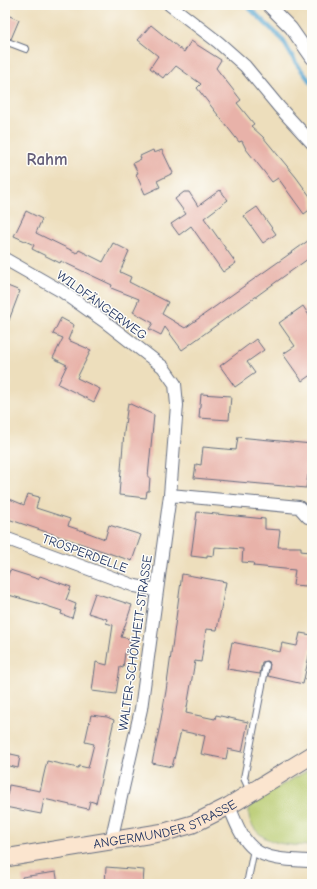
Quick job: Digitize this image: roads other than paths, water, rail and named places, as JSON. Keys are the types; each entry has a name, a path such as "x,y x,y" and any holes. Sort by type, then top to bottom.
{"main road":[{"name":"ANGERMUNDER STRASSE","path":"5,858 165,832 193,824 229,806 312,755"}],"street":[{"path":"170,5 218,42 245,66 279,107 312,143"},
{"path":"268,5 291,28 312,58"},
{"name":"WILDFÄNGERWEG","path":"5,259 63,292 104,321 163,367 175,384"},
{"name":"WALTER-SCHÖNHEIT-STRASSE","path":"112,841 141,709 170,495 177,405 175,384"},
{"path":"170,495 299,507 308,518"},
{"name":"TROSPERDELLE","path":"5,538 135,586 157,590"},
{"path":"229,806 245,839 254,849 264,855 282,859 312,861"}],"lane":[{"path":"5,41 26,49"},
{"path":"251,792 244,778 266,665"},
{"path":"247,884 254,849"}],"waterway":[{"path":"246,5 282,39 296,63 312,84"}],"district":[{"name":"Rahm","path":"47,159"}]}
